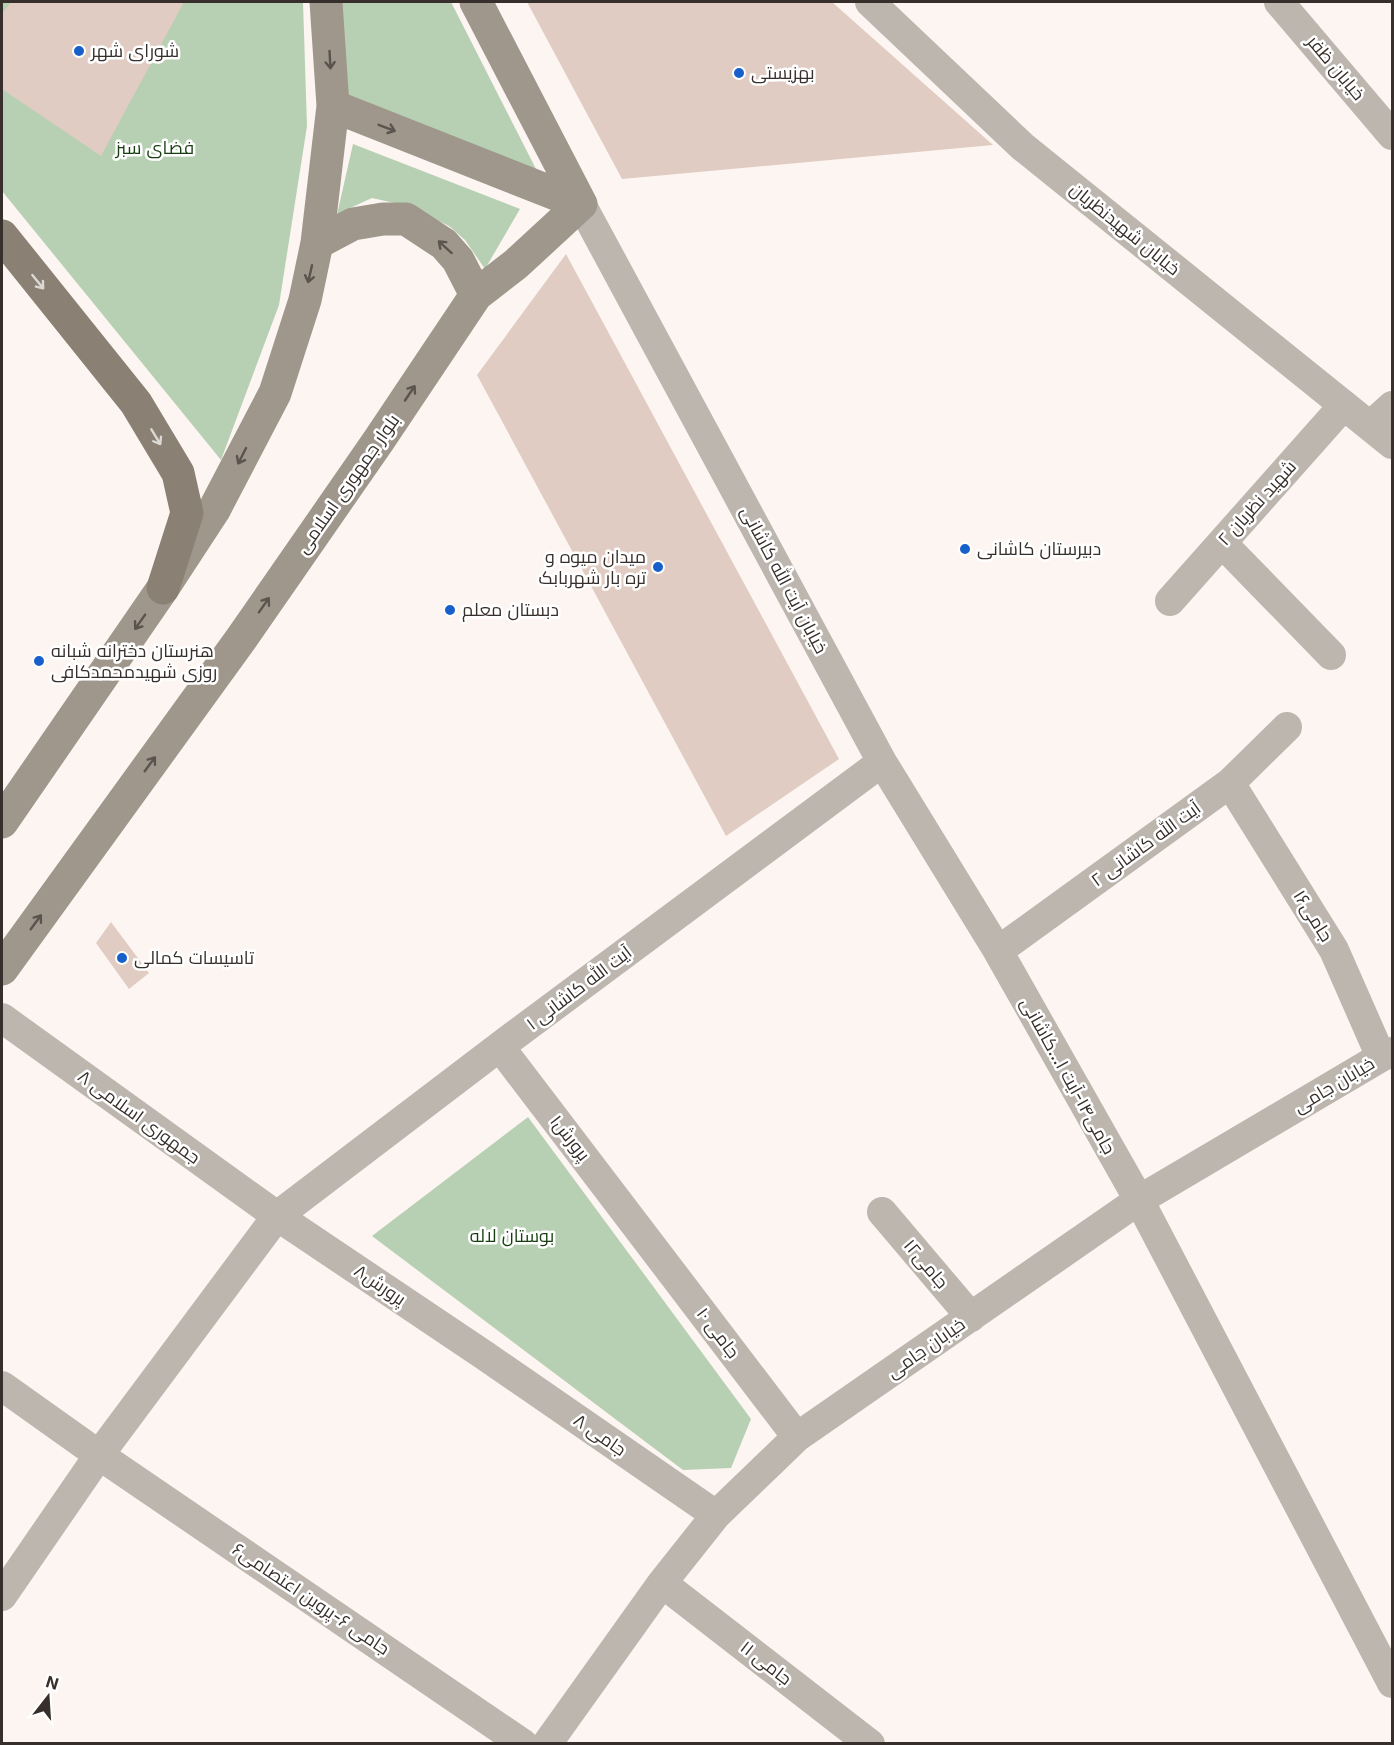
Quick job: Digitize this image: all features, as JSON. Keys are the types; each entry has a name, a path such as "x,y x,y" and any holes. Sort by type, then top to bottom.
{"main road":[{"path":"2,236 136,403 178,473 187,513 163,588"}],"street":[{"path":"2,822 214,510 275,393 305,300 317,243 333,106 326,2"},
{"path":"476,2 581,204"},
{"name":"خیابان شهیدنظریان","path":"870,2 1023,147 1381,435"},
{"name":"خیابان ظفر","path":"1291,5 1391,130"},
{"path":"333,106 581,204"},
{"name":"بلوار جمهوری اسلامی","path":"2,969 241,639 476,295 516,264 581,204"},
{"name":"خیابان آیت الله کاشانی","path":"581,204 882,762 998,951"},
{"path":"317,243 353,224 383,219 406,219 444,244 458,260 476,295"},
{"name":"شهید نظریان ۲","path":"1170,601 1344,405"},
{"path":"1381,435 1392,406"},
{"path":"1222,543 1331,655"},
{"name":"آیت الله کاشانی ۲","path":"998,951 1230,783 1287,727"},
{"name":"آیت الله کاشانی ۱","path":"2,1596 99,1455 277,1216 882,762"},
{"name":"جامی۱۶","path":"1230,783 1334,950 1387,1054"},
{"name":"جامی۱۴-آیت ا...کاشانی","path":"998,951 1139,1200 1392,1683"},
{"name":"جمهوری اسلامی ۸","path":"2,1018 277,1216"},
{"name":"پرورش۱","path":"500,1047 639,1229"},
{"name":"خیابان جامی","path":"547,1743 662,1583 716,1515 796,1437 1139,1200 1387,1054"},
{"name":"جامی۱۲","path":"882,1212 971,1317"},
{"name":"پرورش۸","path":"277,1216 484,1355"},
{"name":"جامی ۱۰","path":"639,1229 796,1437"},
{"name":"جامی ۸","path":"484,1355 716,1515"},
{"name":"جامی ۶-پروین اعتصامی۶","path":"2,1386 99,1455 523,1743"},
{"name":"جامی ۱۱","path":"662,1583 870,1743"}],"green space":[{"name":"فضای سبز","path":"2,2 303,2 307,126 279,305 221,460 2,191"},
{"path":"330,2 451,2 537,171 343,106"},
{"path":"353,144 520,209 485,269 465,240 449,226 408,206 372,198 348,209 336,219"},
{"name":"بوستان لاله","path":"528,1117 751,1419 731,1468 683,1470 372,1236"}],"building":[{"name":"شورای شهر","path":"11,2 184,2 101,156 2,89 2,14"},
{"name":"بهزیستی","path":"527,2 832,2 993,145 622,179"},
{"name":"میدان میوه و تره بار شهربابک","path":"566,254 839,759 726,836 477,375"},
{"name":"تاسیسات کمالی","path":"111,922 149,973 129,989 96,943"}],"place":[{"name":"شورای شهر","path":"79,51"},
{"name":"بهزیستی","path":"739,73"},
{"name":"دبیرستان کاشانی","path":"965,549"},
{"name":"میدان میوه و تره بار شهربابک","path":"658,567"},
{"name":"دبستان معلم","path":"450,610"},
{"name":"هنرستان دخترانه شبانه روزی شهیدمحمدکافی","path":"39,661"},
{"name":"تاسیسات کمالی","path":"122,958"}]}
